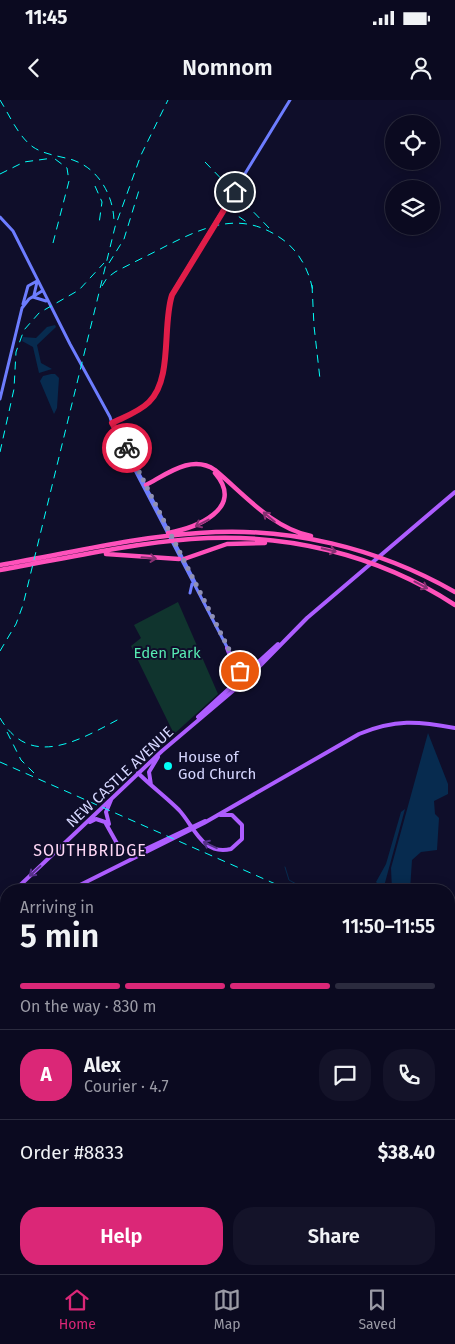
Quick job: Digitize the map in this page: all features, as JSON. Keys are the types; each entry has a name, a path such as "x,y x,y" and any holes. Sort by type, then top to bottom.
{"highway":[{"path":"145,486 185,465 205,464 215,470 282,526 329,543"},
{"path":"145,486 193,466 206,467 218,476 224,493 218,510 203,523 181,532"},
{"path":"0,570 181,532 258,532 355,549 390,561 455,592"},
{"path":"85,556 186,540 247,538 303,545 355,558 385,568 424,586 455,605"},
{"path":"0,565 113,554 182,559 227,544 260,542 303,545"}],"main road":[{"path":"112,423 143,407 155,395 161,380 169,309 174,290 290,100"},
{"path":"0,217 13,231 37,282 145,486 228,650 247,679"},
{"path":"33,296 37,282"},
{"path":"0,399 28,286 37,282"},
{"path":"22,308 33,296 42,291"},
{"path":"33,296 41,297 48,303"},
{"name":"NEW CASTLE AVENUE","path":"196,721 230,686 455,492"},
{"path":"182,559 185,570 193,585 190,593"},
{"path":"185,570 197,590"},
{"name":"NEW CASTLE AVENUE","path":"21,884 162,751 247,679 282,642"},
{"path":"228,650 240,666 245,668 262,658"},
{"path":"228,650 236,672 230,686"},
{"path":"82,884 215,816 372,728 412,721 455,728"},
{"path":"154,788 149,780 149,772 162,751"},
{"path":"138,773 179,810 200,840 220,850 235,847 243,836 240,822 229,814 215,816"},
{"path":"113,798 106,816 117,845 129,853 142,853"},
{"path":"82,828 94,820 101,820 107,824 114,835"}],"green space":[{"name":"Eden Park","path":"178,602 218,694 174,734 131,646 141,638 134,625"}],"water":[{"path":"55,325 56,327 37,345 41,363 52,369 39,373 33,347 22,341 23,337 36,338 47,327"},
{"path":"55,374 59,378 57,408 54,414 40,381 43,376"},
{"path":"428,733 448,784 448,794 434,801 435,814 439,818 437,850 421,852 412,860 410,884 392,884 391,868"},
{"path":"405,809 385,884 377,884 386,864 401,812"}],"waterway":[{"path":"285,867 289,880 296,884"}],"railway":[{"path":"0,100 19,132 33,147 42,152 82,164 97,177 108,194 114,223"},
{"path":"0,651 16,624 23,605 115,227 141,155 168,100"},
{"path":"0,174 24,162 53,158"},
{"path":"53,243 69,181 67,168 55,159"},
{"path":"205,162 271,230"},
{"path":"95,186 102,202 99,224"},
{"path":"109,263 124,239 140,187"},
{"path":"219,197 235,214 248,223"},
{"path":"102,286 107,278 115,272 195,232 209,227 238,223 267,230 288,244 302,262 309,276 313,291"},
{"path":"0,452 14,389 16,352 24,330 39,313 79,290 104,263"},
{"path":"312,285 320,379"},
{"path":"0,718 12,734 26,743 41,747 57,746 73,741 121,718"},
{"path":"7,732 21,760 34,773"},
{"path":"0,762 275,884"}],"way so far":[{"path":"127,448 189,569 197,590 240,671"}],"place":[{"name":"House of God Church","path":"168,766"}],"district":[{"name":"SOUTHBRIDGE","path":"90,850"}],"route":[{"path":"127,448 112,423 146,405 157,391 162,372 170,300 174,290 235,192"}]}
